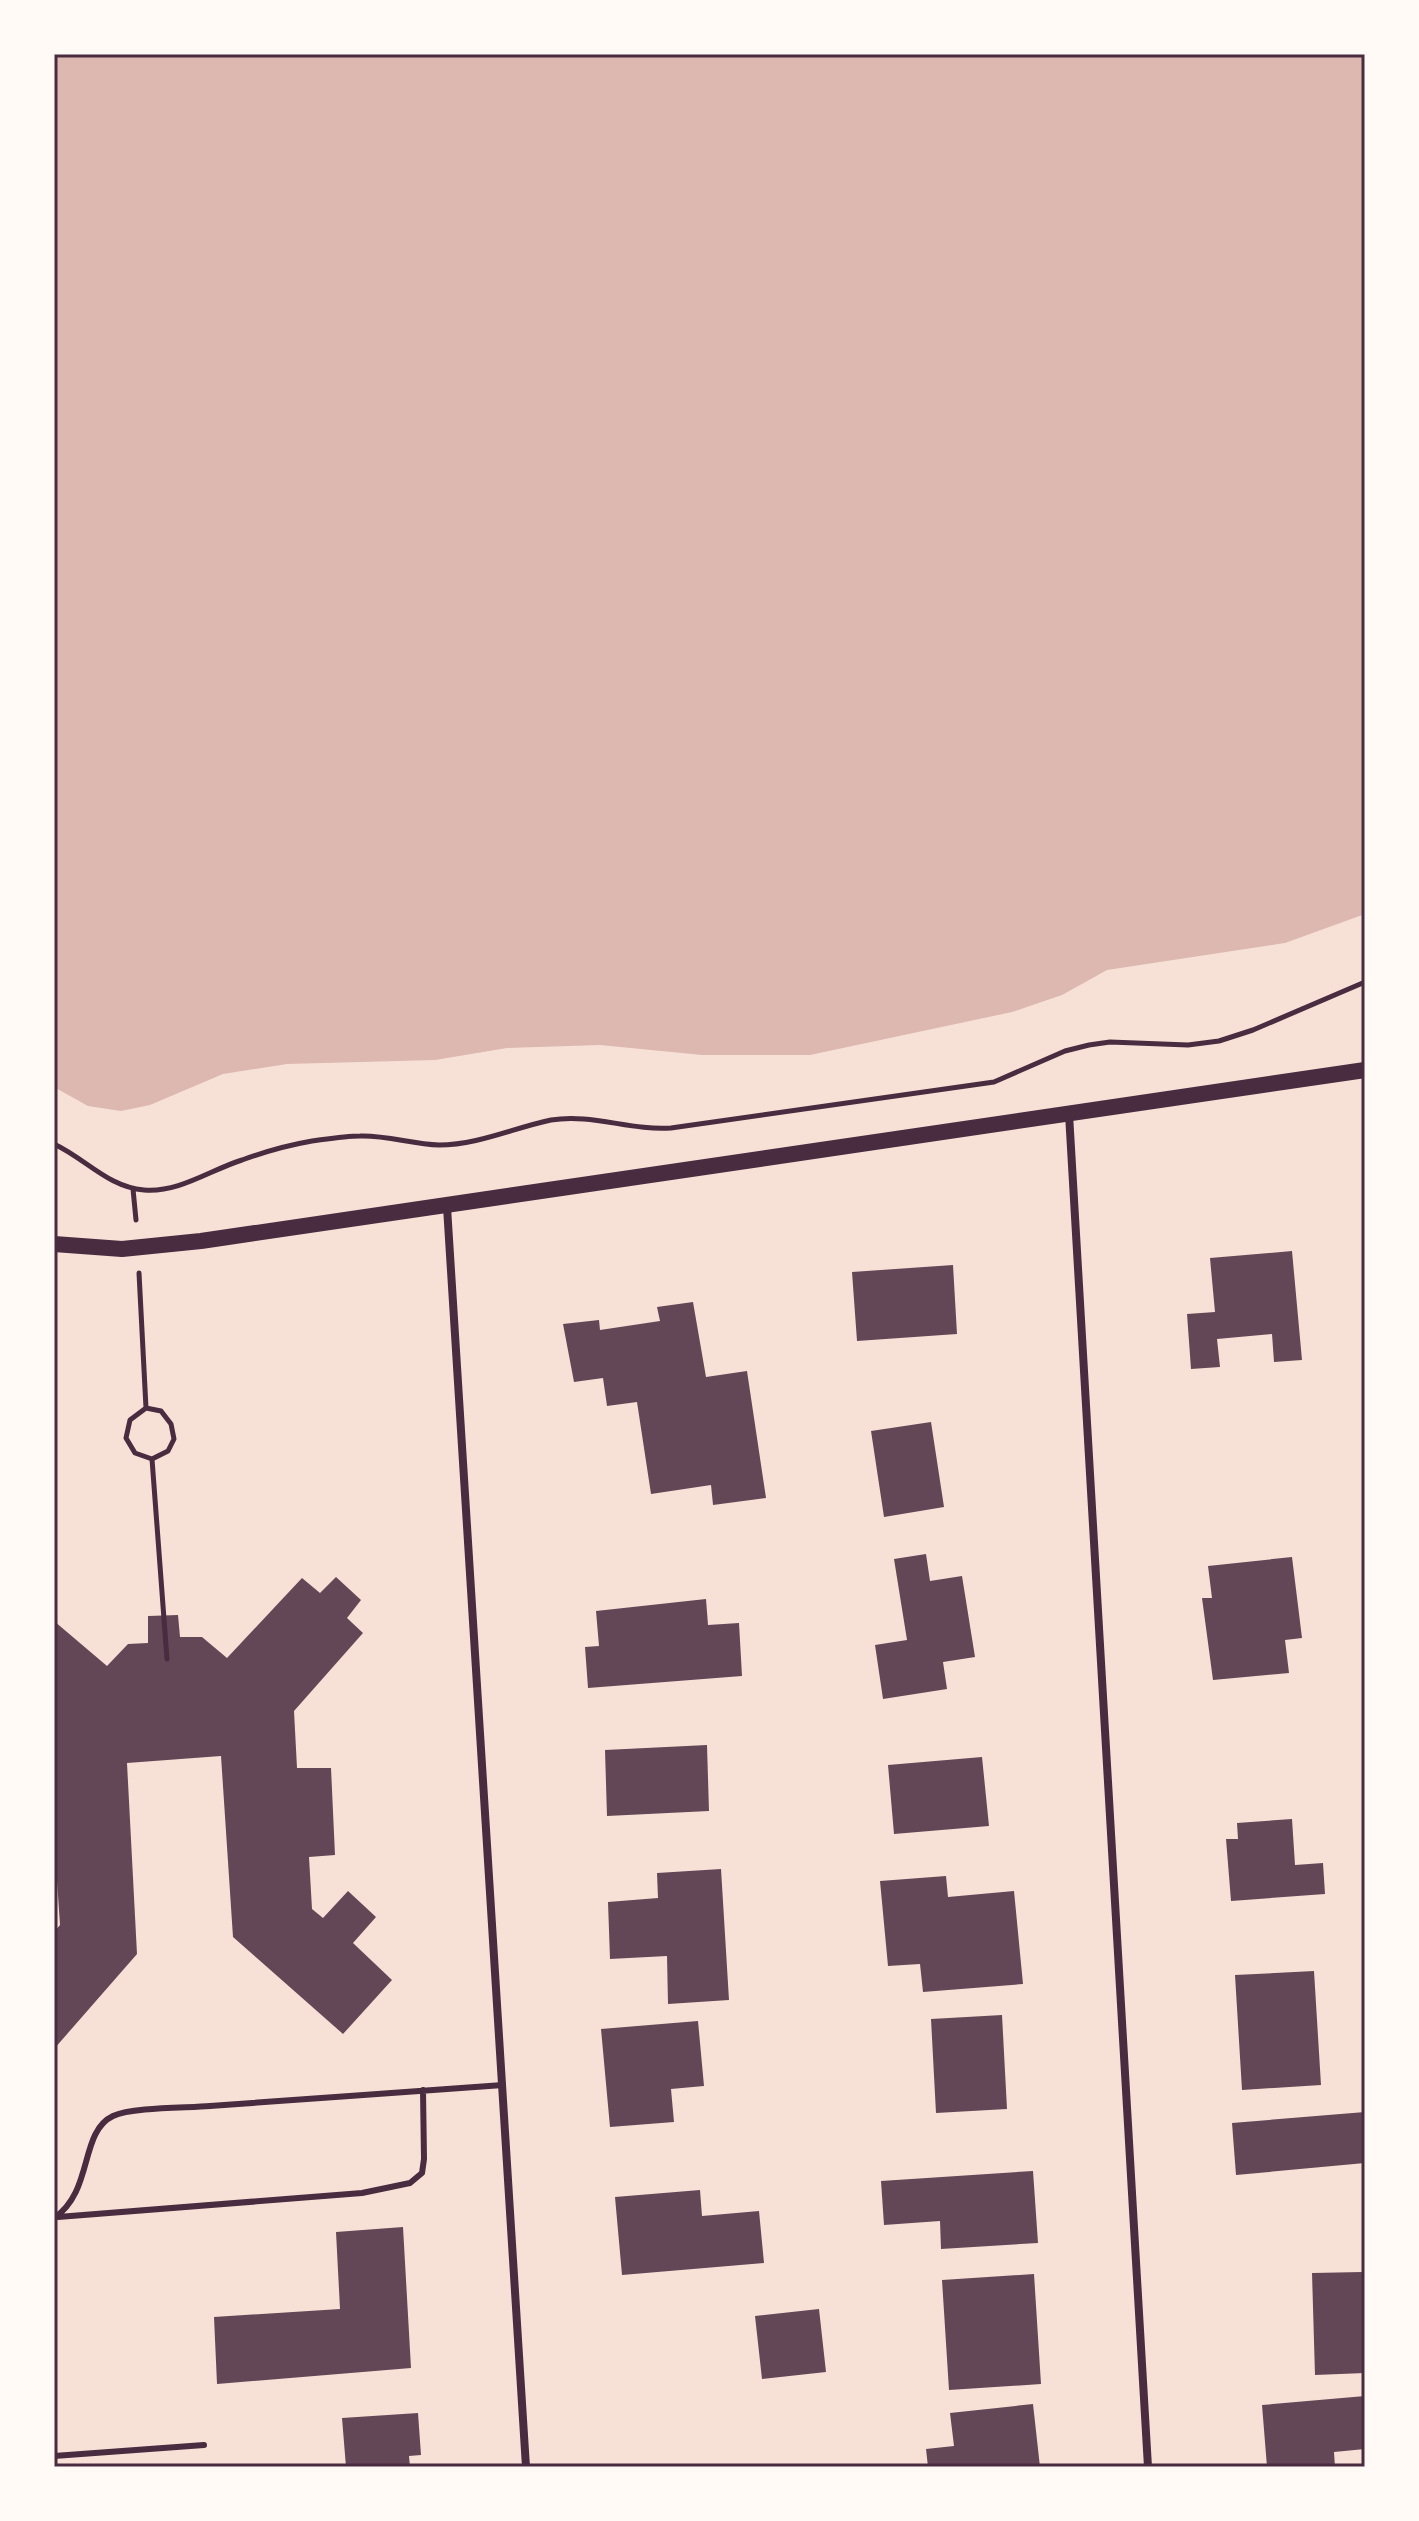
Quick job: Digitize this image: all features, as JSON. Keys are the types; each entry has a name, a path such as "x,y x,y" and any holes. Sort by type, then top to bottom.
{"main road":[{"path":"54,1244 122,1249 216,1239 1365,1070"}],"street":[{"path":"1069,1114 1148,2467"},
{"path":"447,1207 526,2467"}],"lane":[{"path":"55,2217 76,2194 84,2175 91,2140 100,2126 112,2116 503,2085"},
{"path":"55,2217 362,2193 410,2183 422,2173 424,2159 423,2090"},
{"path":"54,2456 204,2445"}],"path":[{"path":"54,1144 66,1149 107,1179 133,1189 170,1189 242,1160 314,1141 361,1136 439,1145 511,1133 551,1120 579,1118 648,1130 671,1128 994,1082 1065,1051 1089,1045 1110,1042 1188,1045 1219,1041 1253,1030 1365,982"},
{"path":"133,1189 146,1408"},
{"path":"146,1408 161,1411 171,1424 174,1439 168,1451 152,1459 135,1453 126,1438 130,1420 146,1408"},
{"path":"152,1459 167,1659"}],"shaded area":[{"path":"54,54 1365,54 1365,914 1285,943 1107,970 1062,995 1012,1012 810,1055 702,1055 600,1045 507,1048 435,1060 287,1064 223,1074 150,1105 121,1111 88,1106 54,1087"}],"building":[{"path":"1292,1251 1302,1360 1274,1362 1272,1334 1217,1339 1220,1367 1191,1369 1187,1314 1215,1312 1210,1258"},
{"path":"953,1265 957,1334 857,1341 852,1272"},
{"path":"693,1302 706,1377 747,1371 766,1498 713,1505 711,1485 651,1494 637,1402 607,1406 603,1378 574,1382 563,1324 599,1320 600,1330 660,1321 657,1307"},
{"path":"931,1422 944,1507 884,1517 871,1431"},
{"path":"926,1554 930,1581 962,1576 975,1657 943,1662 947,1689 883,1699 875,1645 907,1640 894,1559"},
{"path":"1292,1557 1302,1638 1285,1640 1289,1673 1213,1680 1202,1598 1212,1598 1208,1566"},
{"path":"336,1577 361,1600 347,1618 363,1633 294,1711 297,1768 331,1768 335,1855 309,1857 312,1909 323,1918 348,1891 376,1917 353,1943 392,1980 343,2034 233,1937 221,1756 127,1763 137,1954 54,2049 54,1932 60,1925 54,1836 54,1621 107,1666 128,1644 148,1643 148,1616 178,1615 180,1637 202,1637 227,1658 302,1578 320,1593"},
{"path":"706,1599 708,1625 739,1623 742,1676 588,1688 585,1647 599,1646 596,1611"},
{"path":"707,1745 709,1811 607,1816 605,1750"},
{"path":"982,1757 989,1826 894,1834 888,1765"},
{"path":"1292,1819 1295,1865 1323,1863 1325,1894 1231,1901 1226,1839 1238,1839 1237,1823"},
{"path":"721,1869 729,2000 668,2004 667,1956 610,1959 608,1902 658,1898 657,1873"},
{"path":"946,1876 948,1897 1014,1891 1023,1984 923,1992 920,1964 888,1966 880,1881"},
{"path":"1314,1971 1321,2085 1242,2090 1235,1975"},
{"path":"1002,2015 1007,2109 936,2113 931,2019"},
{"path":"698,2021 704,2086 671,2089 674,2122 610,2127 601,2029"},
{"path":"1365,2112 1365,2163 1236,2175 1232,2123"},
{"path":"1033,2171 1038,2243 941,2249 940,2221 884,2225 881,2181"},
{"path":"700,2190 702,2216 759,2211 764,2263 622,2275 615,2197"},
{"path":"403,2227 411,2368 217,2384 214,2317 340,2309 336,2232"},
{"path":"1362,2272 1365,2373 1315,2375 1312,2273"},
{"path":"1034,2274 1041,2384 949,2390 942,2280"},
{"path":"819,2309 826,2372 762,2379 755,2316"},
{"path":"1365,2396 1365,2449 1334,2452 1335,2467 1267,2467 1262,2405"},
{"path":"1033,2404 1040,2467 928,2467 926,2449 954,2446 950,2413"},
{"path":"418,2413 421,2455 409,2456 410,2467 346,2467 342,2418"}]}
